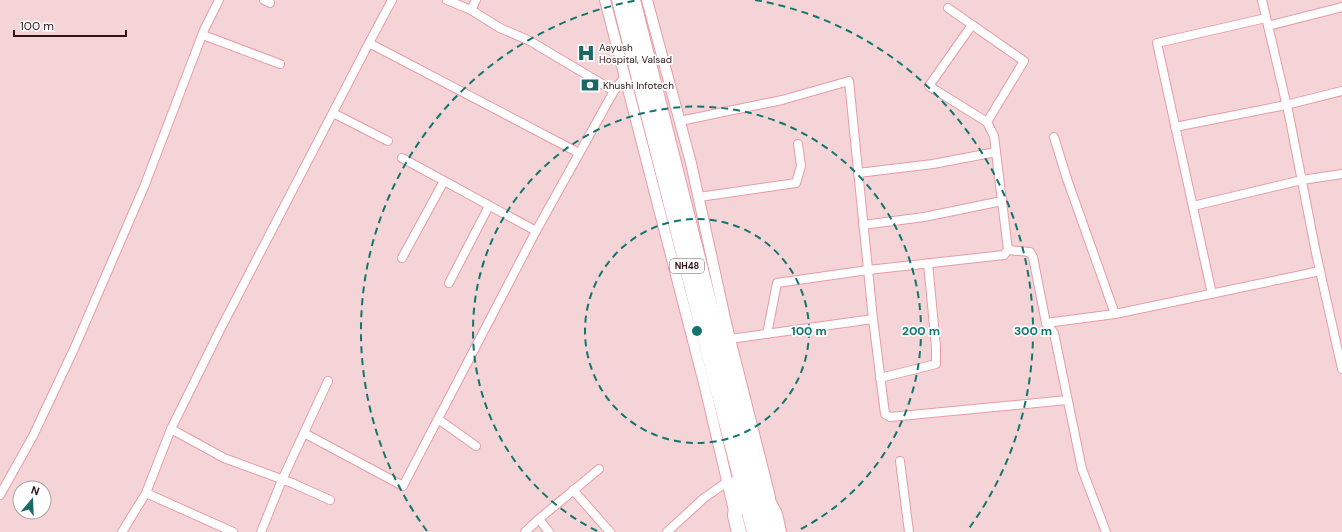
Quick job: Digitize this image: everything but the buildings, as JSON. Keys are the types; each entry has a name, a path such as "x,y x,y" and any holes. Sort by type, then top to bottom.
{"highway":[{"name":"NH48","path":"619,0 744,468 766,532"},
{"name":"NH48","path":"634,0 687,216 744,468 754,532"},
{"path":"744,468 774,514 779,532"},
{"path":"739,532 735,516 744,468"}],"street":[{"path":"0,495 24,453 74,349 144,187 203,35 219,0"},
{"path":"122,532 146,493 171,429 220,330 392,0"},
{"path":"447,0 471,10 500,28 530,41 614,91"},
{"path":"471,10 476,0"},
{"path":"605,0 705,388 735,516"},
{"path":"647,0 692,163 730,339 774,514"},
{"path":"1262,0 1286,104 1342,370"},
{"path":"1212,294 1157,43 1342,7"},
{"path":"948,8 1024,61 987,122"},
{"path":"767,334 777,283 868,270 1004,255 1008,250 994,136 987,122 929,86 972,25"},
{"path":"203,35 280,64"},
{"path":"369,42 579,153"},
{"path":"304,433 403,486 536,231 614,91 625,76"},
{"path":"680,121 782,100 849,81 873,319 885,414 890,417 1067,400"},
{"path":"1175,127 1342,91"},
{"path":"334,113 388,141"},
{"path":"1054,137 1067,179 1115,314"},
{"path":"699,197 796,183 801,166 798,144"},
{"path":"858,173 933,164 996,152"},
{"path":"402,158 536,231"},
{"path":"1193,206 1302,180 1342,174"},
{"path":"402,258 444,181"},
{"path":"863,225 924,217 1002,201"},
{"path":"449,283 489,206"},
{"path":"687,216 702,213"},
{"path":"1008,250 1030,252 1033,257 1046,323 1054,333 1082,469 1106,532"},
{"path":"880,378 936,364 936,347 928,264"},
{"path":"1046,323 1115,314 1320,271"},
{"path":"730,339 873,319"},
{"path":"261,532 282,480 328,381"},
{"path":"438,419 476,446"},
{"path":"171,429 224,458 292,483 330,500"},
{"path":"900,461 909,532"},
{"path":"525,532 599,469"},
{"path":"666,532 704,498 727,482"},
{"path":"573,490 610,532"},
{"path":"146,493 233,532"},
{"path":"539,519 549,532"}],"place":[{"name":"Aayush Hospital, Valsad","path":"586,53"},
{"name":"Khushi Infotech","path":"590,85"}]}
